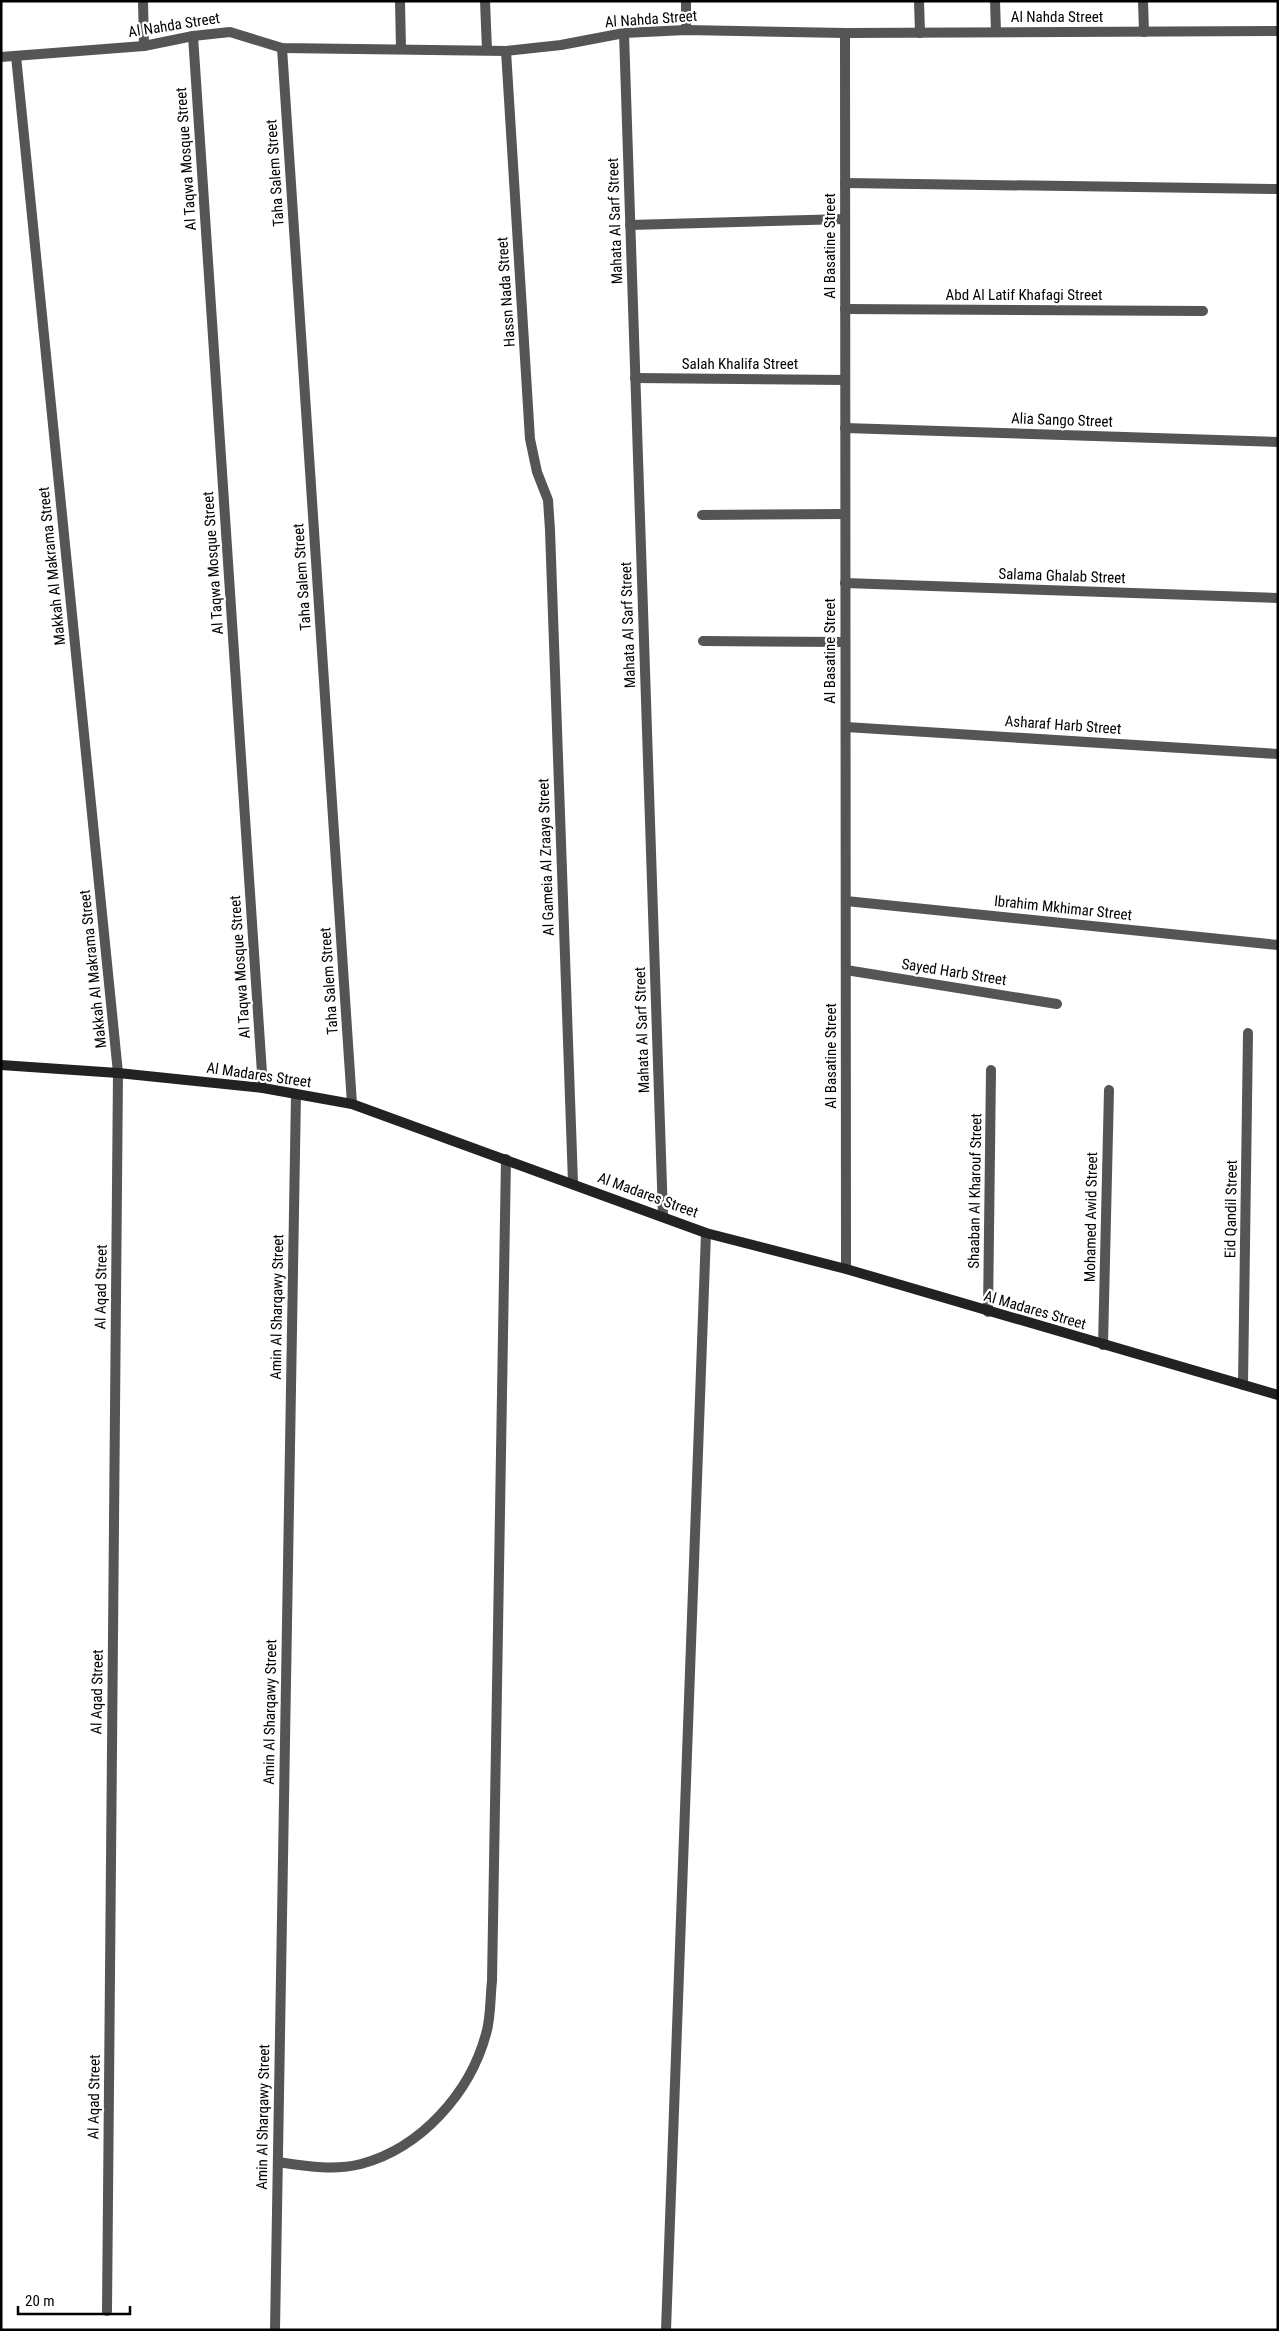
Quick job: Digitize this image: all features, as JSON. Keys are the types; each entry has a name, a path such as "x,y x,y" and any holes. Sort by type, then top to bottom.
{"street":[{"path":"143,1 144,46"},
{"path":"400,1 401,49"},
{"path":"485,1 487,50"},
{"path":"686,1 686,30"},
{"path":"919,1 920,33"},
{"path":"995,1 996,32"},
{"path":"1143,1 1144,32"},
{"name":"Al Nahda Street","path":"1,57 144,46 193,36 230,32 282,48 506,51 561,45 624,33 686,30 845,33 1278,31"},
{"name":"Mahata Al Sarf Street","path":"624,33 663,1216"},
{"name":"Al Basatine Street","path":"845,33 846,1269"},
{"name":"Al Taqwa Mosque Street","path":"193,36 263,1088"},
{"name":"Taha Salem Street","path":"282,48 352,1104"},
{"name":"Hassn Nada Street","path":"506,51 530,439 537,472 548,500 550,530"},
{"name":"Makkah Al Makrama Street","path":"16,56 118,1073"},
{"path":"845,183 1278,189"},
{"path":"630,225 845,219"},
{"name":"Abd Al Latif Khafagi Street","path":"845,309 1203,311"},
{"name":"Salah Khalifa Street","path":"635,378 845,380"},
{"name":"Alia Sango Street","path":"845,428 1278,442"},
{"path":"702,515 845,514"},
{"name":"Al Gameia Al Zraaya Street","path":"550,530 572,1183"},
{"name":"Salama Ghalab Street","path":"845,583 1278,598"},
{"path":"703,641 845,642"},
{"name":"Asharaf Harb Street","path":"846,727 1278,754"},
{"name":"Ibrahim Mkhimar Street","path":"846,901 1278,945"},
{"name":"Sayed Harb Street","path":"846,970 1057,1004"},
{"name":"Eid Qandil Street","path":"1243,1385 1248,1033"},
{"name":"Al Madares Street","path":"1,1065 118,1073 263,1088 352,1104 706,1233 846,1269 988,1312 1278,1395"},
{"name":"Shaaban Al Kharouf Street","path":"988,1312 991,1070"},
{"name":"Al Aqad Street","path":"106,2311 118,1073"},
{"name":"Mohamed Awid Street","path":"1103,1345 1109,1090"},
{"name":"Amin Al Sharqawy Street","path":"275,2330 296,1094"},
{"path":"278,2162 319,2168 361,2164 400,2148 433,2124 466,2082 487,2033 492,1971 506,1159"},
{"path":"666,2330 706,1233"}]}
